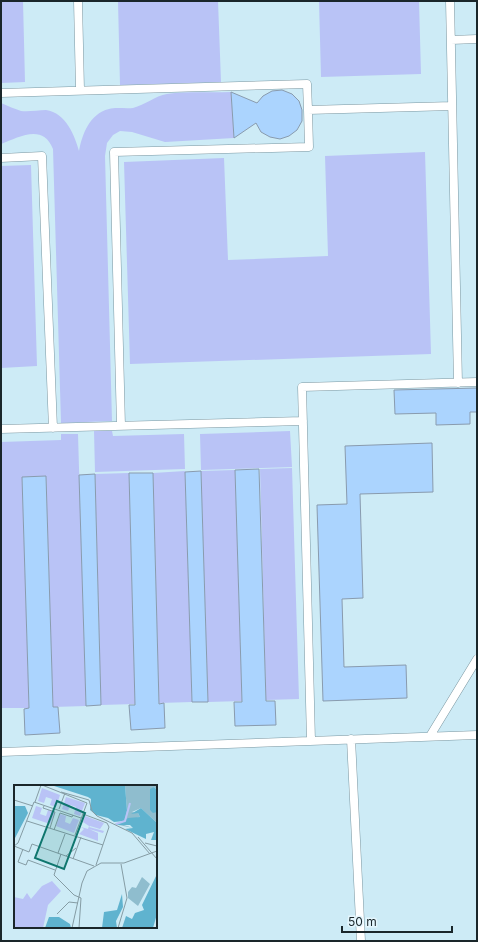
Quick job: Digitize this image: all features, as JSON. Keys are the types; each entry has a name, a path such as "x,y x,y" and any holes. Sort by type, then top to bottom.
{"lane":[{"path":"78,1 80,90"},
{"path":"450,1 458,383"},
{"path":"451,40 477,39"},
{"path":"1,92 307,84 309,146 114,152 121,426"},
{"path":"308,110 452,106"},
{"path":"1,158 42,156 53,428"},
{"path":"311,741 302,387 477,382"},
{"path":"1,429 303,421"},
{"path":"430,736 477,659"},
{"path":"1,752 477,735"},
{"path":"351,739 361,941"}],"water":[{"path":"1,1 23,1 25,82 1,83"},
{"path":"118,1 218,1 221,82 120,85"},
{"path":"319,1 419,1 421,74 321,77"},
{"path":"231,92 234,138 165,142 132,132 120,131 113,135 107,143 105,156 112,421 61,423 53,149 49,141 43,136 37,134 30,134 15,138 1,144 1,103 21,111 46,110 53,112 64,120 72,132 79,151 82,138 92,120 96,115 112,108 133,108 167,94"},
{"path":"425,152 431,354 130,364 124,162 224,158 228,260 328,256 325,156"},
{"path":"31,165 37,366 1,368 1,166"},
{"path":"94,431 112,431 113,436 184,434 185,469 95,472"},
{"path":"290,431 292,467 201,470 200,434"},
{"path":"61,434 78,434 86,706 53,707 46,476 22,477 29,708 1,708 1,442 61,440"},
{"path":"292,468 299,699 266,700 260,469"},
{"path":"235,470 242,701 208,702 201,471"},
{"path":"185,471 192,702 159,703 153,473"},
{"path":"129,473 135,704 101,705 95,474"}],"building":[{"path":"282,90 292,94 299,101 302,110 302,121 297,130 289,136 280,139 270,137 261,132 256,123 234,138 231,92 257,103 263,96 272,91"},
{"path":"477,388 477,412 470,412 470,424 436,425 436,413 395,414 394,390"},
{"path":"432,443 433,492 360,494 363,598 342,599 344,667 406,665 407,698 323,701 317,505 347,504 345,446"},
{"path":"259,469 266,701 275,701 276,725 235,726 234,702 242,702 235,470"},
{"path":"201,471 208,702 192,702 185,472"},
{"path":"129,473 153,473 159,704 164,703 165,728 131,730 129,705 135,705"},
{"path":"95,474 101,705 86,706 79,475"},
{"path":"46,476 53,707 58,707 60,733 25,735 24,709 29,708 22,477"}]}
